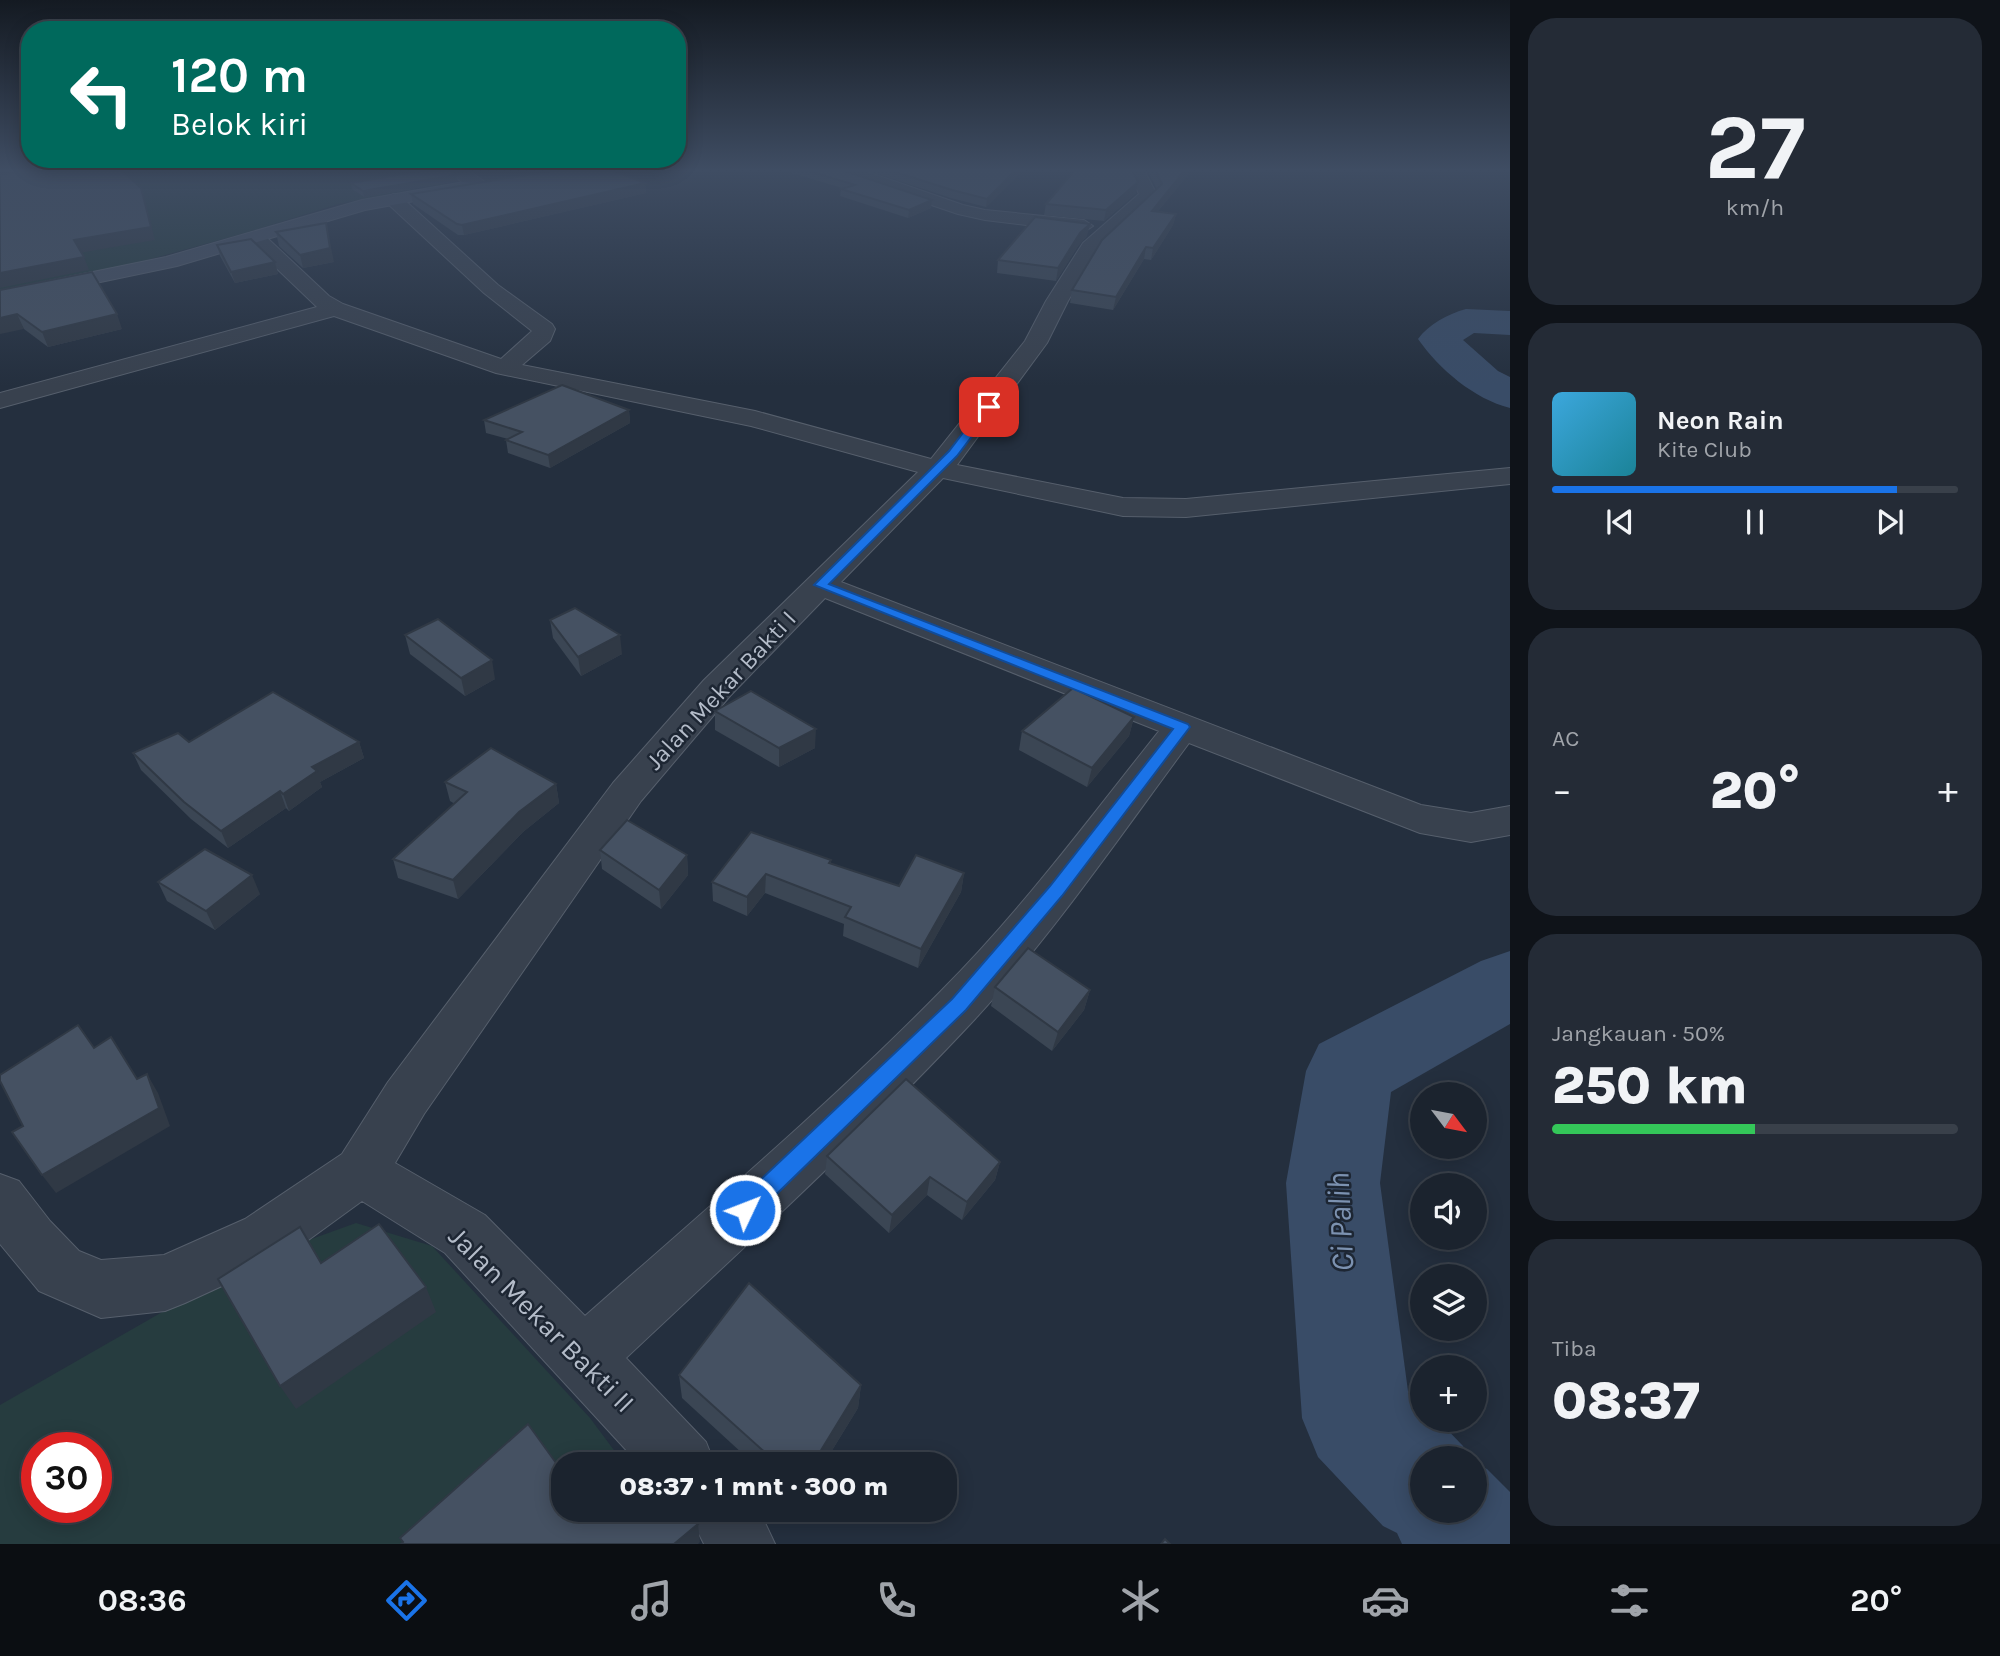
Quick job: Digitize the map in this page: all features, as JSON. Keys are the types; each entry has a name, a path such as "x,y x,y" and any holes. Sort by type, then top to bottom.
{"street":[{"path":"0,297 160,265 242,242"},
{"path":"260,242 321,301 335,309 504,368 755,418 937,469 1123,506 1186,508 1510,476"},
{"path":"440,242 491,289 544,329 542,336 504,368"},
{"name":"Jalan Mekar Bakti I","path":"361,1171 405,1098 627,792 717,688 937,469 974,428 1036,343 1073,274 1095,242"},
{"path":"0,401 335,309"},
{"path":"820,585 1436,824 1471,828 1498,825 1510,820"},
{"path":"584,1357 805,1155 959,1004 1056,891 1182,727"},
{"path":"0,1199 30,1240 59,1271 101,1289 165,1283 265,1237 361,1171"},
{"name":"Jalan Mekar Bakti II","path":"361,1171 464,1234 584,1357 671,1452"},
{"path":"728,1522 742,1544"}],"green space":[{"path":"0,242 212,242 118,268 0,291"},
{"path":"356,1223 432,1246 590,1418 615,1452 551,1452 551,1522 606,1522 684,1544 0,1544 0,1405 253,1260"}],"building":[{"path":"0,242 75,242 84,257 0,273"},
{"path":"254,242 275,262 231,272 217,245"},
{"path":"286,242 329,242 330,248 300,255"},
{"path":"1013,242 1074,242 1058,268 998,260"},
{"path":"1101,242 1157,242 1153,248 1146,247 1116,297 1072,290"},
{"path":"92,272 117,314 42,332 17,314 0,318 0,290"},
{"path":"562,385 629,410 548,455 506,440 522,432 484,420"},
{"path":"575,608 620,635 578,657 550,620"},
{"path":"438,619 492,660 461,678 405,635"},
{"path":"1073,688 1134,717 1092,768 1022,731"},
{"path":"751,691 816,729 779,748 715,711"},
{"path":"273,692 359,742 312,767 317,771 283,794 280,791 221,831 184,802 133,753 178,733 189,742"},
{"path":"491,748 556,784 519,812 453,880 393,859 467,792 445,782"},
{"path":"627,820 687,855 659,890 600,850"},
{"path":"751,832 831,860 829,863 899,886 916,855 964,873 921,949 845,917 851,907 766,874 747,897 712,882"},
{"path":"205,849 252,875 206,911 158,882"},
{"path":"1028,948 1090,990 1058,1032 995,987"},
{"path":"78,1025 94,1048 111,1037 137,1079 147,1074 159,1108 42,1175 12,1132 23,1126 0,1081 0,1075"},
{"path":"906,1079 1000,1162 967,1202 930,1177 892,1215 827,1156"},
{"path":"379,1224 426,1287 280,1386 218,1279 300,1227 321,1263"},
{"path":"749,1283 861,1385 820,1452 765,1452 679,1375"},
{"path":"528,1424 551,1456 551,1522 698,1524 674,1544 401,1544 403,1542 400,1538"}],"waterway":[{"name":"Ci Palih","path":"1510,323 1466,321 1438,339 1483,380 1510,395"},
{"name":"Ci Palih","path":"1410,1473 1357,1418 1333,1183 1350,1071 1510,984"},
{"name":"Ci Palih","path":"1459,1523 1479,1544"}],"route":[{"path":"745,1210 959,1004 1056,891 1182,727 820,585 953,453 989,407"}]}
